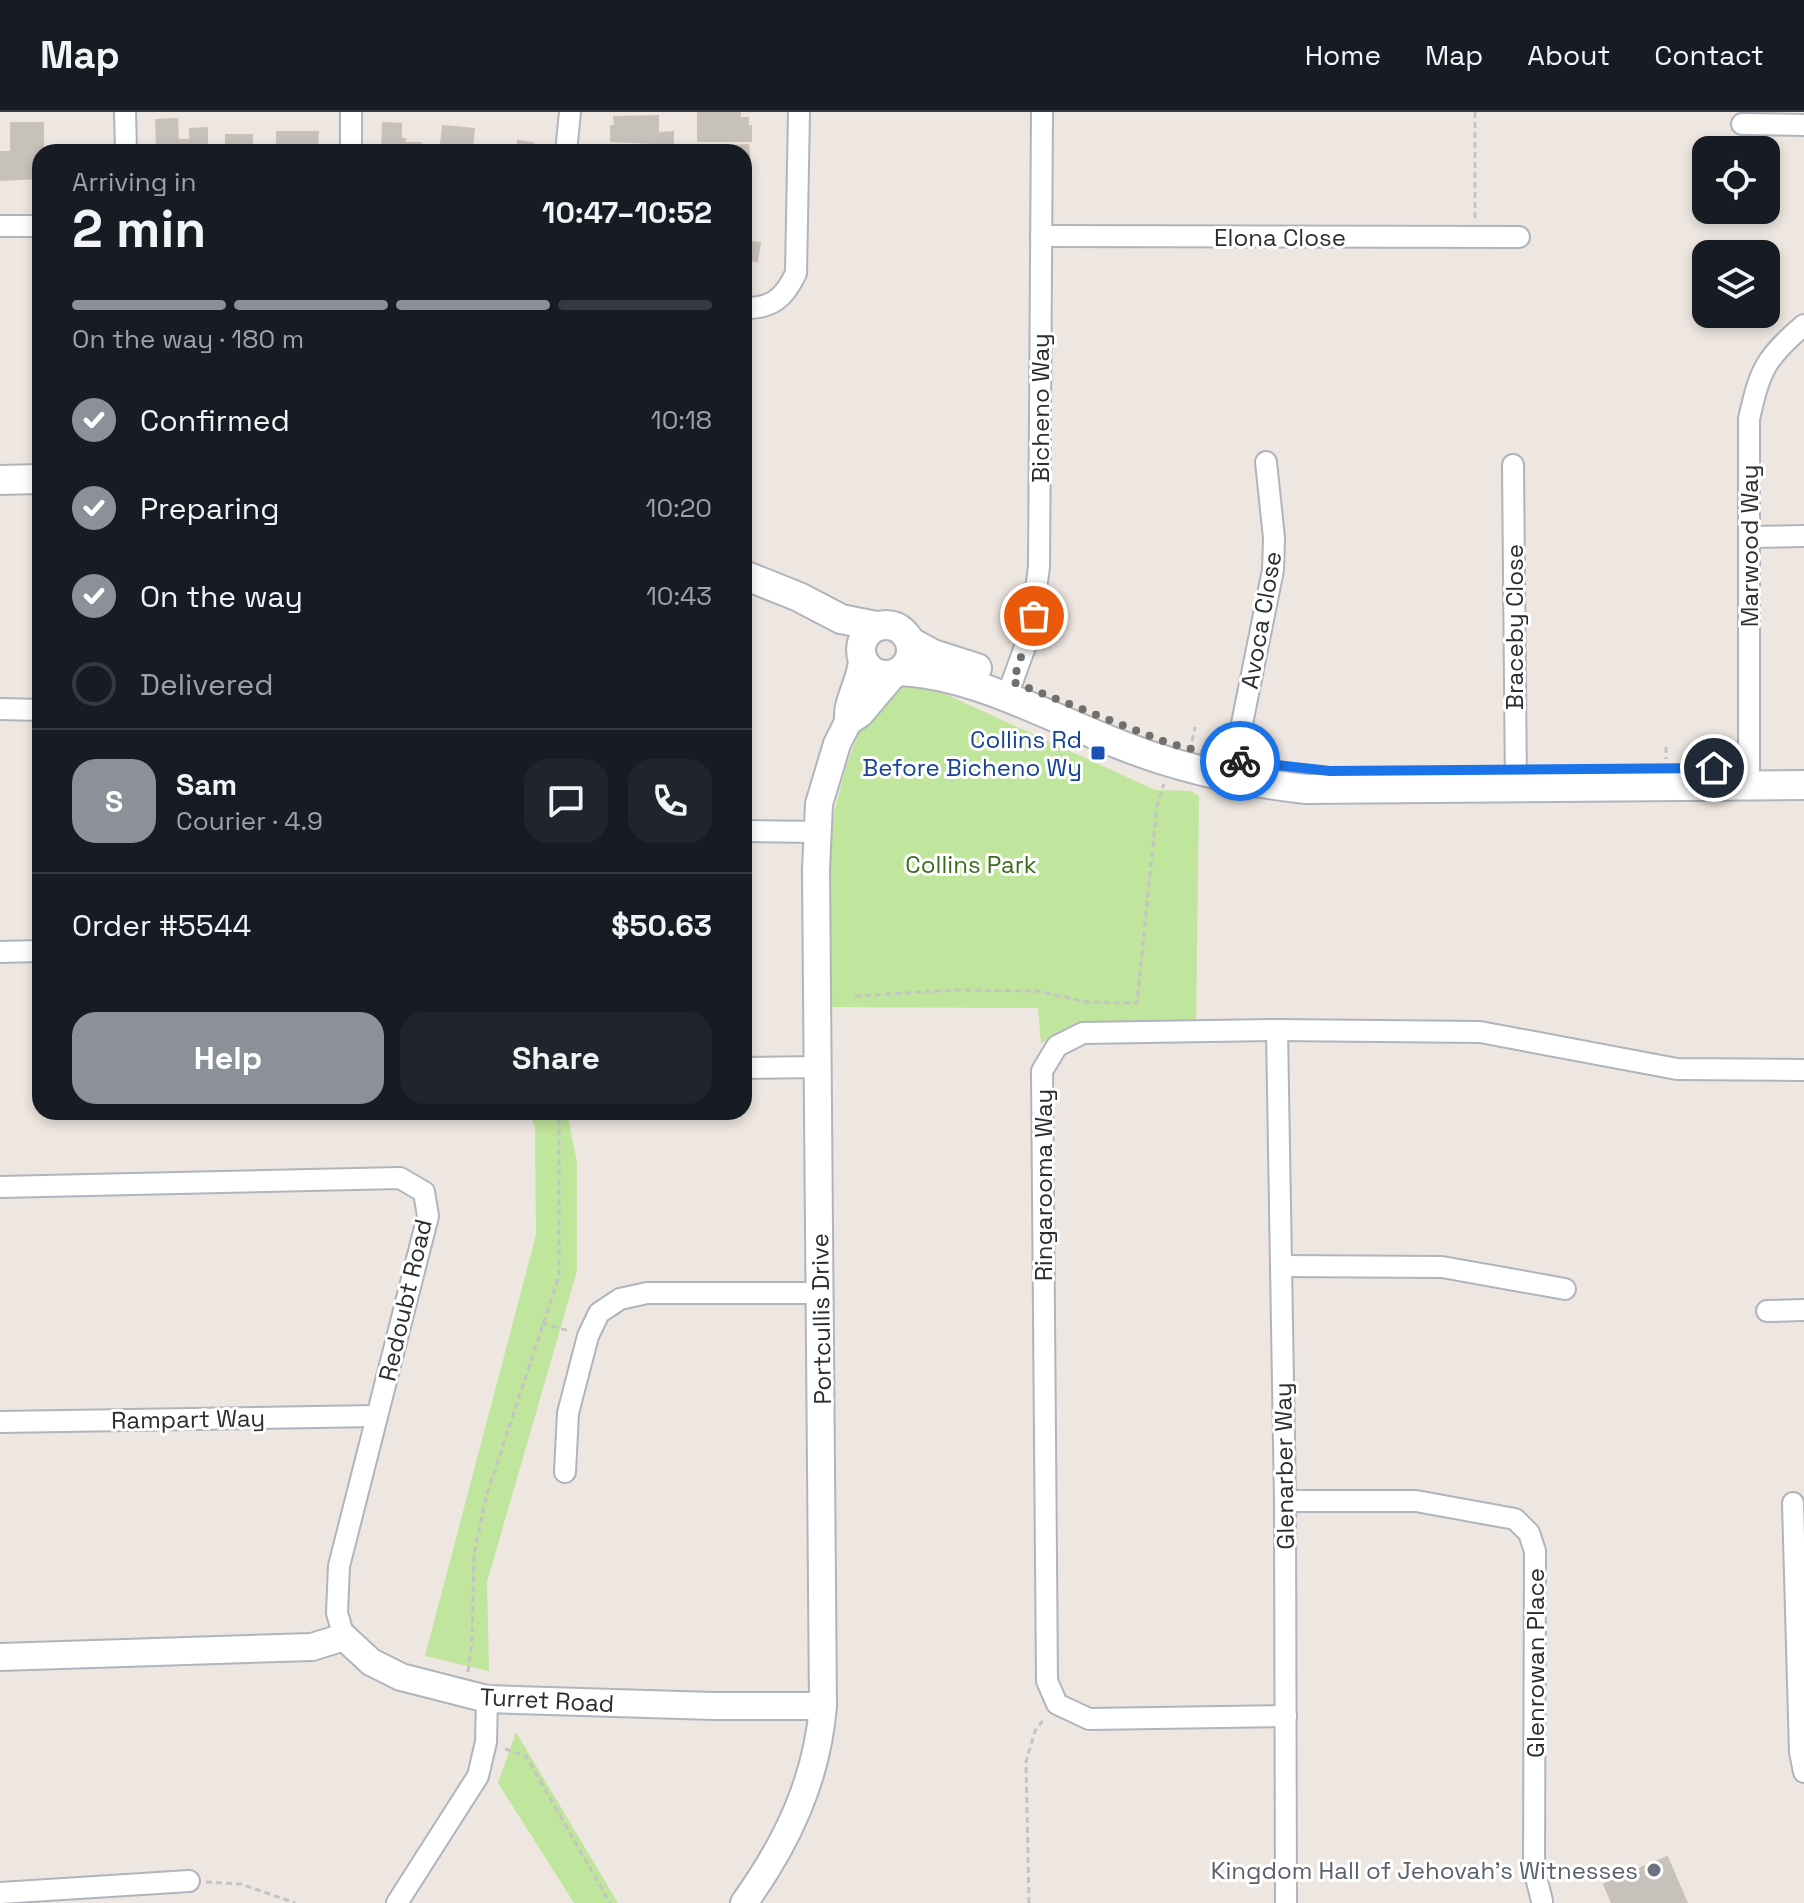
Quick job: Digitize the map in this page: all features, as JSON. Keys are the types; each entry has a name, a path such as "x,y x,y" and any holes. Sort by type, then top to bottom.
{"main road":[{"path":"0,461 32,461"},
{"path":"0,480 32,479"},
{"path":"752,578 799,597 841,619 876,626 896,626 906,633 912,653 908,663 897,673"},
{"path":"752,598 848,640 874,673 951,678 1010,690 1168,743 1233,769 1270,766 1516,779 1748,777 1804,785"},
{"path":"861,656 862,640 876,626"},
{"path":"911,642 933,654 961,662 1010,690"},
{"path":"1748,777 1804,767"}],"street":[{"path":"125,112 126,144"},
{"path":"351,112 351,144"},
{"path":"567,144 570,112"},
{"path":"752,309 776,302 788,289 796,273 799,112"},
{"name":"Bicheno Way","path":"1010,690 1030,633 1039,567 1042,112"},
{"path":"1742,124 1804,125"},
{"path":"0,226 32,226"},
{"name":"Elona Close","path":"1041,236 1519,237"},
{"name":"Marwood Way","path":"1748,777 1749,419 1758,380 1776,348 1804,325"},
{"name":"Avoca Close","path":"1233,769 1273,570 1274,538 1266,462"},
{"name":"Braceby Close","path":"1513,465 1516,779"},
{"path":"1749,537 1804,536"},
{"name":"Portcullis Drive","path":"848,722 847,708 860,680 861,656"},
{"name":"Portcullis Drive","path":"748,1902 798,1814 819,1748 823,1706 816,832 824,781 848,722 860,714 897,673"},
{"path":"0,709 32,710"},
{"path":"752,831 816,832"},
{"path":"0,952 32,951"},
{"name":"Ringarooma Way","path":"1057,1704 1047,1681 1042,1071 1057,1046 1083,1033 1277,1030 1480,1032 1677,1069 1804,1070"},
{"name":"Glenarber Way","path":"1277,1030 1285,1501 1286,1903"},
{"path":"752,1068 818,1067"},
{"name":"Redoubt Road","path":"0,1187 400,1178 424,1192 428,1216 339,1566 337,1613 344,1637"},
{"path":"1281,1266 1442,1267 1565,1289"},
{"path":"565,1472 568,1413 588,1336 599,1313 620,1299 647,1293 821,1293"},
{"path":"1767,1311 1804,1310"},
{"name":"Rampart Way","path":"0,1422 377,1416"},
{"name":"Glenrowan Place","path":"1285,1501 1416,1501 1515,1519 1529,1533 1535,1551 1534,1869 1542,1901"},
{"path":"1793,1503 1800,1752 1804,1772"},
{"path":"0,1657 312,1647 344,1637"},
{"name":"Turret Road","path":"344,1637 371,1662 401,1677 476,1697 713,1706 823,1706"},
{"path":"397,1903 478,1776 486,1742 476,1697"},
{"path":"1057,1704 1089,1719 1286,1716"},
{"path":"0,1893 189,1881"}],"path":[{"path":"1475,112 1475,224"},
{"path":"1192,741 1195,727"},
{"path":"1666,747 1666,759"},
{"path":"855,996 956,990 1037,991 1087,1002 1137,1003 1157,806 1164,784"},
{"path":"476,1697 472,1639 474,1555 486,1497 559,1276 559,1120"},
{"path":"542,1323 588,1336"},
{"path":"1029,1903 1026,1762 1035,1731 1057,1704"},
{"path":"486,1742 526,1756 610,1903"},
{"path":"189,1881 241,1884 295,1903"}],"green space":[{"name":"Collins Park","path":"906,682 921,683 1155,790 1191,791 1199,796 1196,1027 1081,1025 1041,1043 1038,1008 831,1007 828,835 847,763 861,728 889,691"},
{"path":"532,1120 569,1120 577,1162 577,1271 487,1582 489,1671 425,1656 536,1235"},
{"path":"516,1732 618,1903 574,1903 498,1783"}],"building":[{"path":"698,112 740,112 740,118 748,118 751,141 698,141"},
{"path":"658,116 658,133 673,132 673,144 611,141 614,117"},
{"path":"177,119 178,140 190,140 190,129 207,128 207,144 157,144 156,120"},
{"path":"11,123 43,123 43,144 32,144 32,178 0,180 0,152 11,152"},
{"path":"383,123 401,124 401,139 405,139 405,143 421,143 421,144 382,144"},
{"path":"443,126 474,129 472,144 441,144"},
{"path":"277,132 318,132 317,144 277,143"},
{"path":"226,135 252,135 252,144 226,144"},
{"path":"752,242 760,243 757,261 752,260"},
{"name":"Kingdom Hall of Jehovah's Witnesses","path":"1667,1857 1687,1903 1612,1903 1604,1884"}],"way so far":[{"path":"1034,616 1013,682 1168,743 1240,761"}],"place":[{"name":"Collins Rd Before Bicheno Wy","path":"1098,753"},
{"name":"Kingdom Hall of Jehovah's Witnesses","path":"1654,1870"}],"route":[{"path":"1240,761 1330,771 1714,768"}]}
